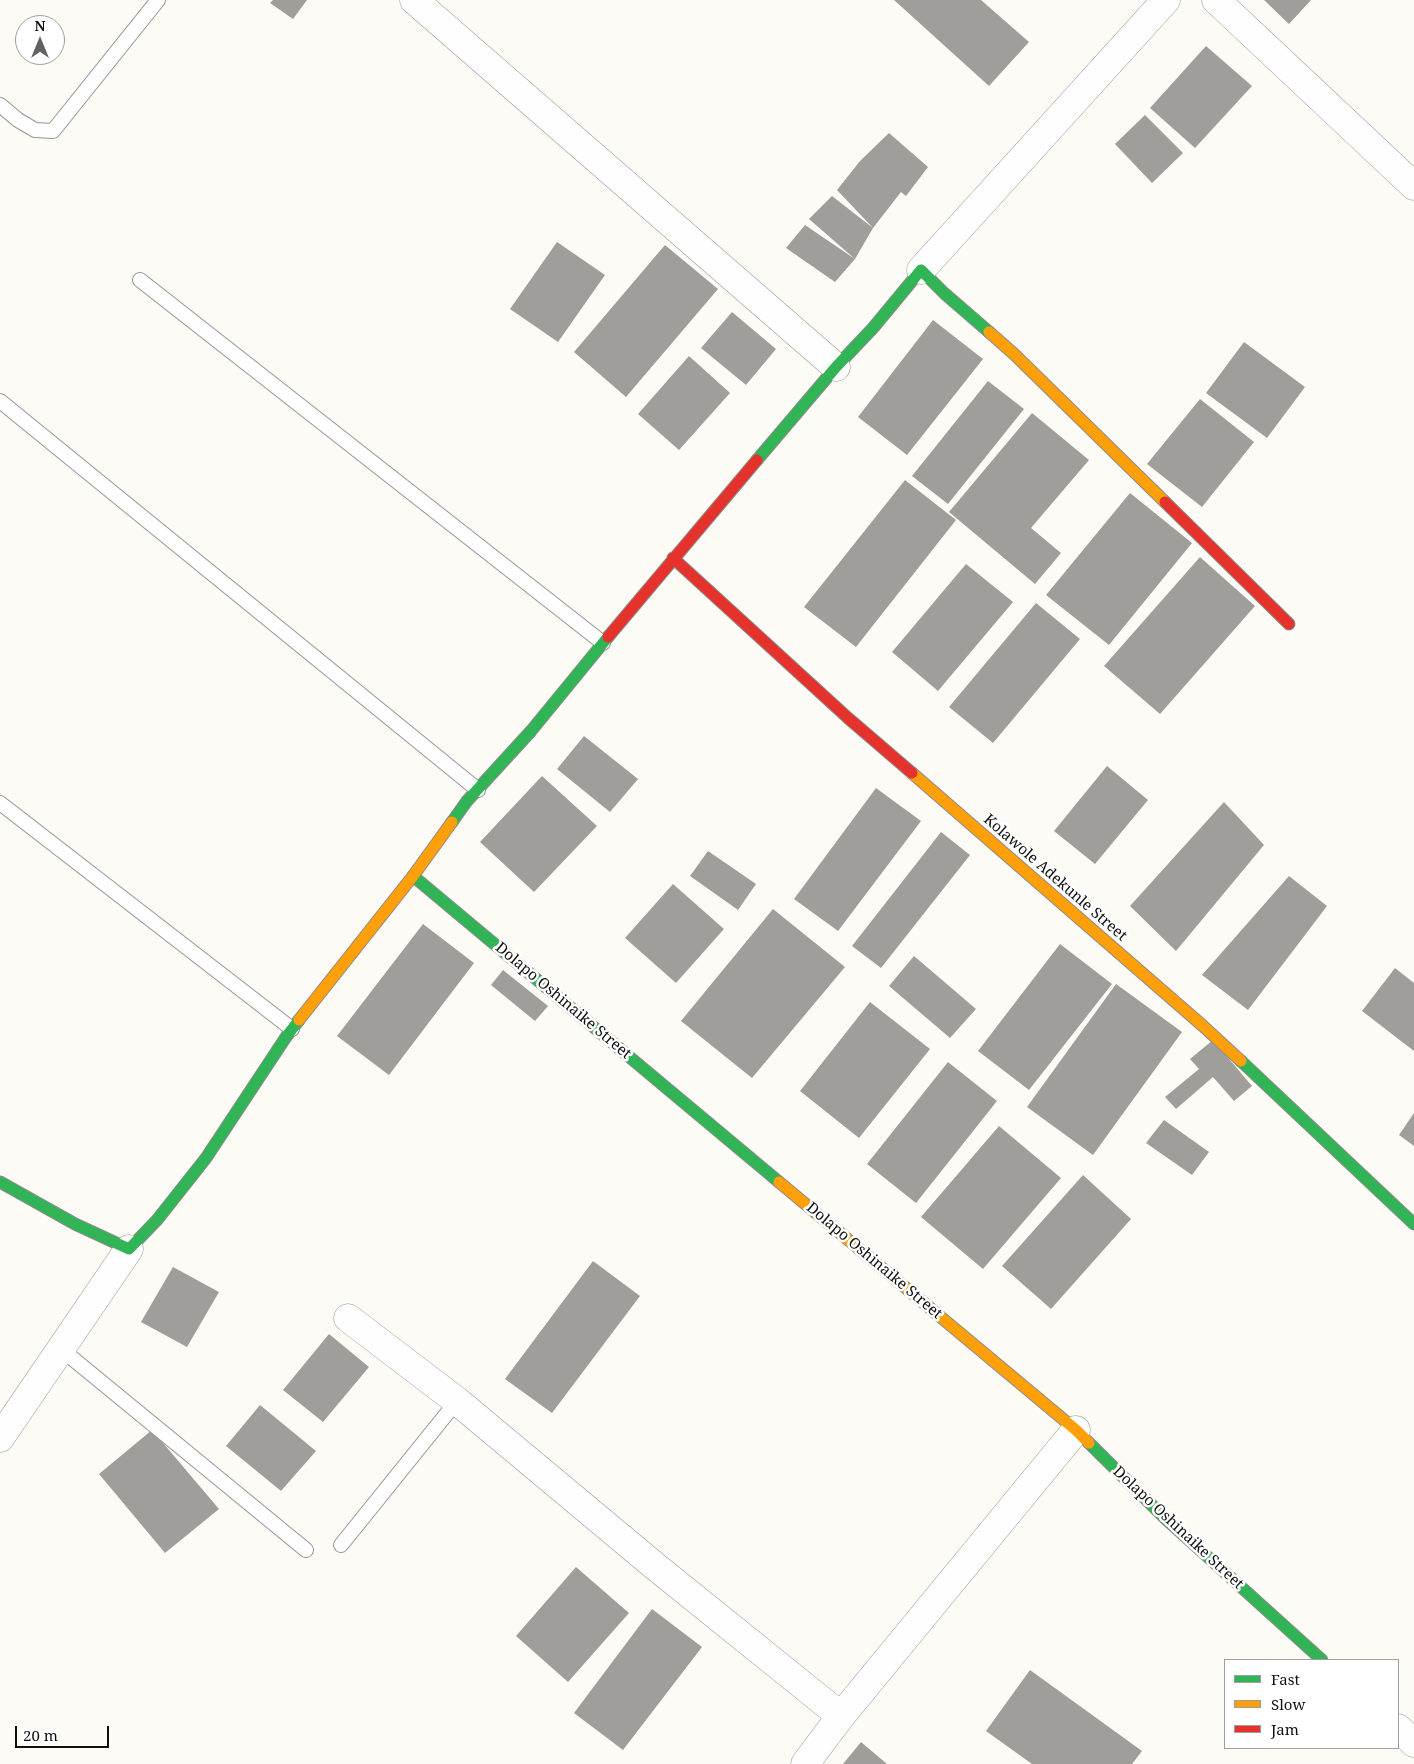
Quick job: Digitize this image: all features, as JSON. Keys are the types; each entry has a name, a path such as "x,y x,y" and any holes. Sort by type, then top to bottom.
{"street":[{"path":"414,0 836,366"},
{"path":"0,1438 129,1249 156,1220 206,1158 292,1029 413,876 450,822 467,801 531,731 673,558 836,366 873,328 921,270 1166,0"},
{"path":"1216,0 1414,186"},
{"path":"921,270 1014,354 1289,624"},
{"name":"Kolawole Adekunle Street","path":"673,558 848,718 1203,1026 1414,1224"},
{"name":"Dolapo Oshinaike Street","path":"413,876 1076,1430 1168,1521 1321,1659"},
{"path":"0,1182 68,1220 129,1249"},
{"path":"348,1318 457,1401 656,1567 841,1716"},
{"path":"805,1764 841,1716 1076,1430"},
{"path":"1399,1729 1414,1743"}],"lane":[{"path":"0,105 18,120 35,130 53,131 154,2"},
{"path":"140,280 603,643"},
{"path":"0,401 478,790"},
{"path":"0,803 292,1029"},
{"path":"61,1349 306,1550"},
{"path":"340,1545 457,1401"}],"building":[{"path":"273,0 307,0 293,19 270,3"},
{"path":"894,0 981,0 1029,42 989,86"},
{"path":"1264,0 1311,0 1289,24"},
{"path":"1206,46 1252,86 1195,148 1150,108"},
{"path":"1145,115 1183,153 1152,183 1115,144"},
{"path":"889,133 928,167 906,196 901,192 873,228 837,190 860,161"},
{"path":"832,196 873,228 855,259 809,219"},
{"path":"805,225 855,259 835,282 786,248"},
{"path":"557,242 605,275 558,342 510,309"},
{"path":"665,245 718,289 626,397 574,352"},
{"path":"732,312 776,349 746,385 701,348"},
{"path":"933,320 983,359 907,455 858,417"},
{"path":"1244,342 1305,387 1267,438 1206,393"},
{"path":"689,356 730,393 679,450 638,414"},
{"path":"988,381 1024,409 948,504 912,476"},
{"path":"1200,399 1254,442 1202,507 1147,464"},
{"path":"1032,413 1089,460 1031,528 1061,553 1035,584 949,512"},
{"path":"905,480 956,520 856,647 804,607"},
{"path":"1130,493 1192,543 1109,645 1046,595"},
{"path":"1200,557 1255,606 1160,714 1104,666"},
{"path":"966,564 1013,602 938,691 892,652"},
{"path":"1036,603 1080,639 993,743 949,707"},
{"path":"584,736 638,779 610,812 557,769"},
{"path":"1107,766 1148,800 1095,864 1054,831"},
{"path":"542,776 597,826 534,892 480,842"},
{"path":"876,788 921,821 838,931 794,899"},
{"path":"1224,802 1264,845 1176,951 1130,906"},
{"path":"941,832 970,855 881,968 852,946"},
{"path":"708,851 756,884 738,910 690,876"},
{"path":"1289,876 1327,906 1248,1010 1202,975"},
{"path":"673,884 724,929 676,983 625,938"},
{"path":"773,909 845,967 752,1078 681,1021"},
{"path":"423,924 474,963 389,1075 337,1036"},
{"path":"1060,944 1112,984 1029,1090 978,1051"},
{"path":"914,956 976,1009 950,1038 889,986"},
{"path":"1395,968 1414,983 1414,1051 1362,1011"},
{"path":"503,970 548,1006 535,1021 491,985"},
{"path":"1116,984 1182,1032 1093,1155 1027,1107"},
{"path":"870,1002 930,1049 859,1138 800,1091"},
{"path":"1213,1040 1252,1086 1234,1101 1213,1077 1176,1109 1165,1097 1199,1069 1190,1059"},
{"path":"948,1062 997,1101 916,1203 867,1164"},
{"path":"1414,1113 1414,1146 1399,1135"},
{"path":"1164,1120 1209,1152 1192,1175 1146,1143"},
{"path":"999,1126 1061,1178 983,1269 921,1217"},
{"path":"1083,1175 1131,1219 1051,1309 1002,1266"},
{"path":"593,1261 640,1296 552,1413 505,1379"},
{"path":"173,1267 219,1292 187,1347 141,1322"},
{"path":"329,1334 369,1367 323,1422 283,1390"},
{"path":"260,1405 316,1451 281,1491 226,1446"},
{"path":"152,1430 219,1509 165,1553 99,1474"},
{"path":"576,1567 629,1613 568,1682 516,1636"},
{"path":"652,1609 702,1647 623,1750 574,1713"},
{"path":"1030,1670 1142,1751 1132,1764 1032,1764 986,1731"},
{"path":"861,1742 887,1764 843,1764"}],"traffic: fast":[{"path":"757,460 836,367 873,328 921,270 989,332"},
{"path":"452,822 467,801 531,731 608,637"},
{"path":"413,876 779,1182"},
{"path":"0,1182 75,1224 129,1249 157,1220 206,1158 299,1020"},
{"path":"1241,1061 1414,1224"},
{"path":"1089,1443 1168,1521 1321,1659"}],"traffic: slow":[{"path":"989,332 1014,354 1165,502"},
{"path":"912,773 1241,1061"},
{"path":"299,1020 413,876 452,822"},
{"path":"779,1182 1076,1430 1089,1443"}],"traffic: jam":[{"path":"608,637 757,460"},
{"path":"1165,502 1289,624"},
{"path":"673,558 848,718 912,773"}]}
